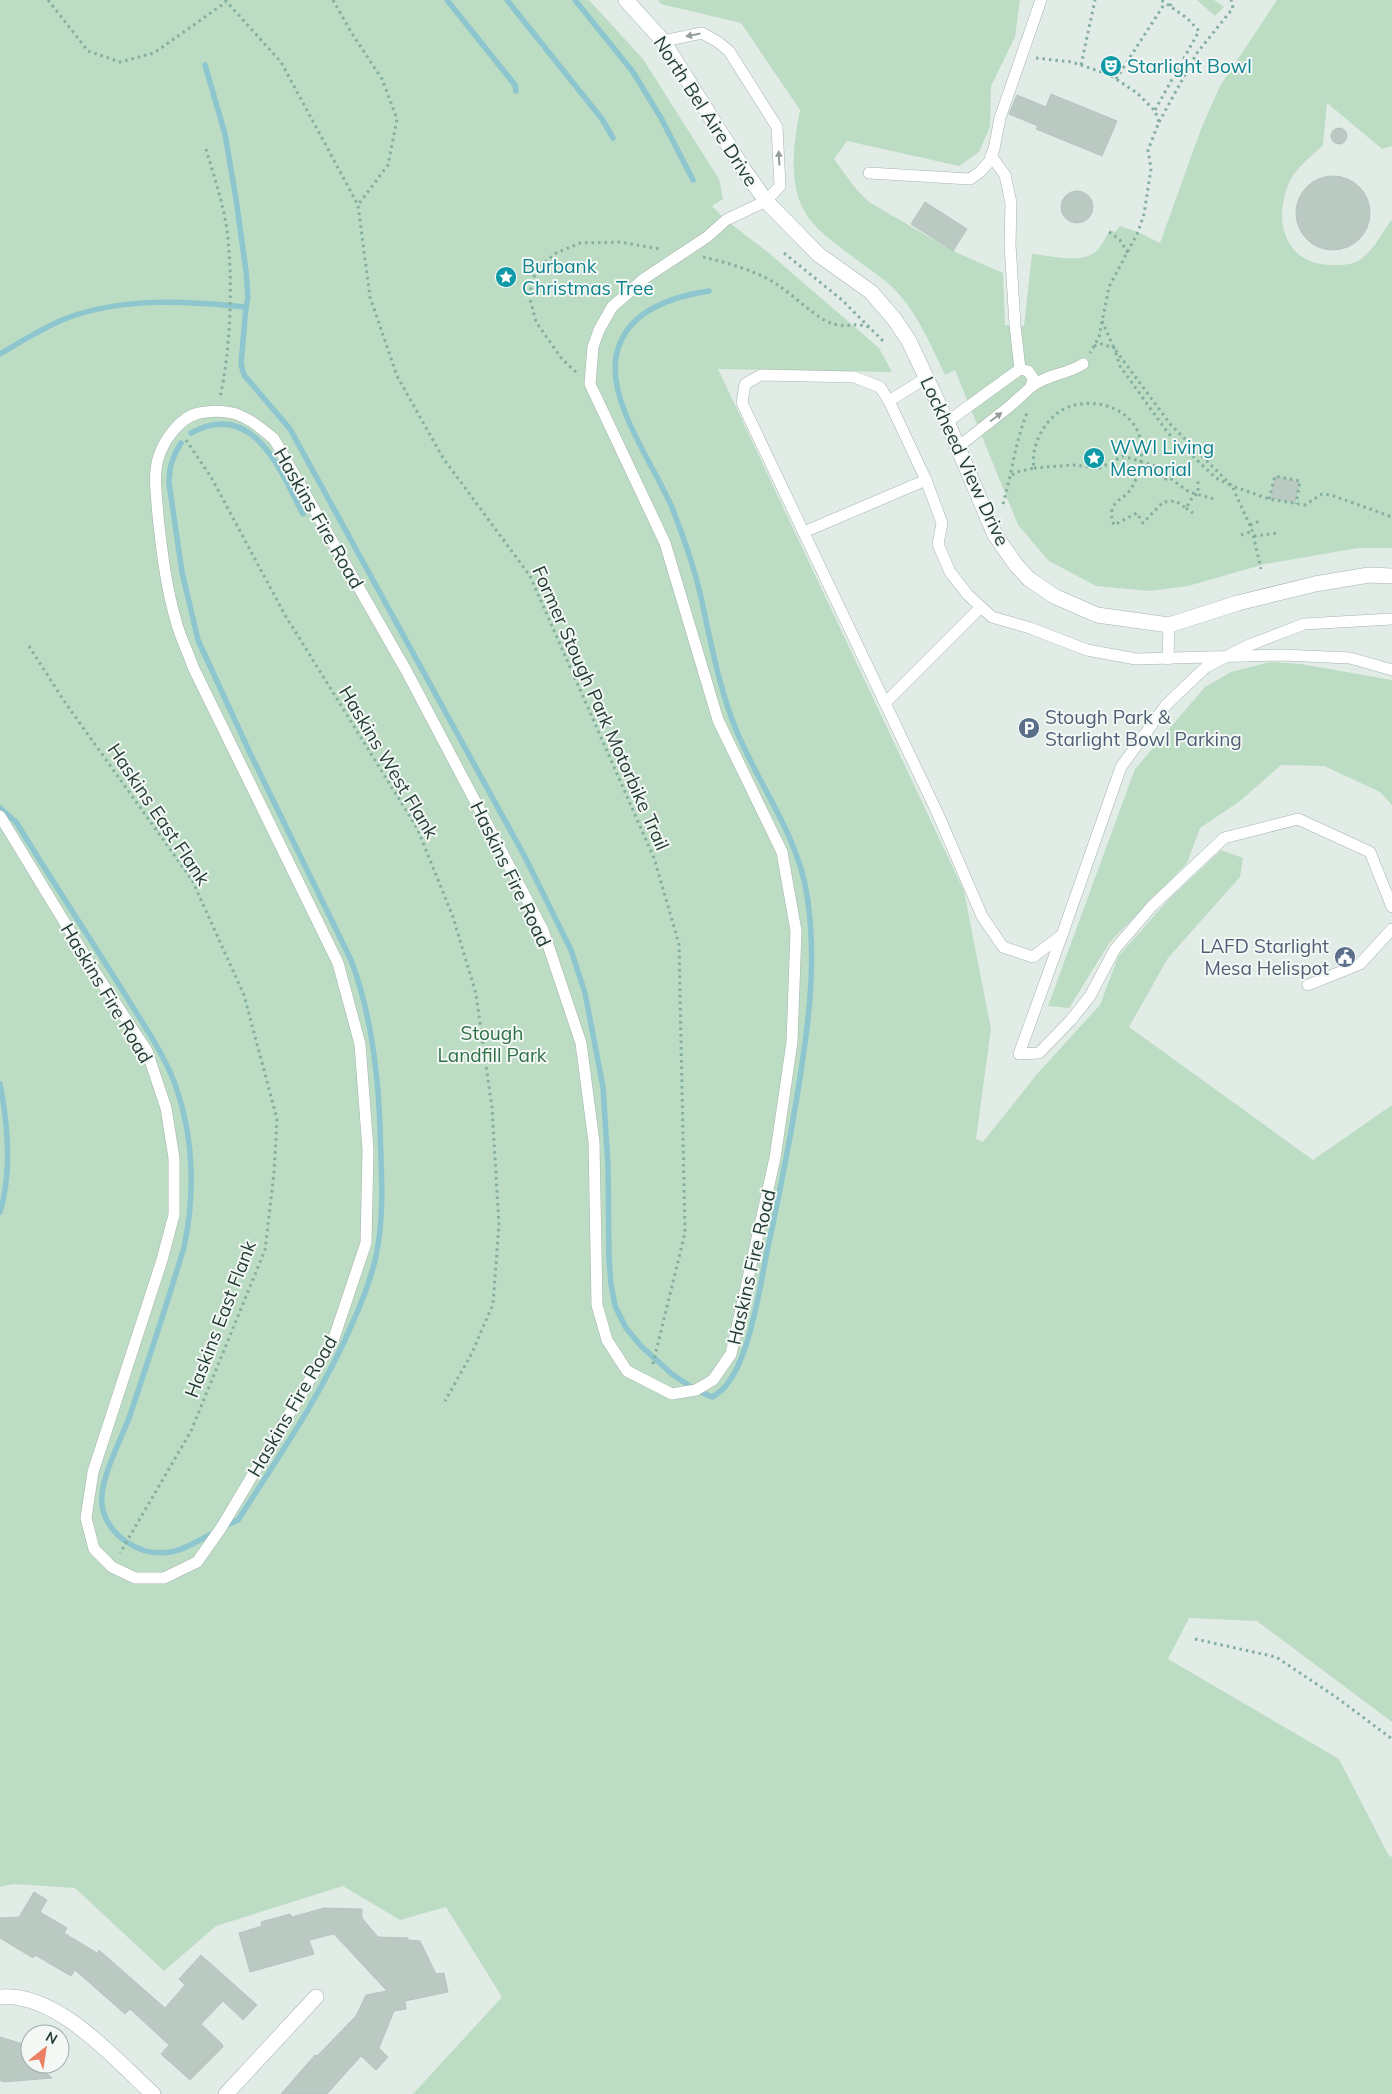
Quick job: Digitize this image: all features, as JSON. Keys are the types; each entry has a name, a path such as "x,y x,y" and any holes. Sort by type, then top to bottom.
{"street":[{"name":"North Bel Aire Drive","path":"626,0 663,41 744,170 766,201"},
{"name":"Lockheed View Drive","path":"766,201 818,254 871,292 895,320 909,341 947,422 995,535 1016,565 1029,578 1054,596 1097,615 1169,625 1238,603 1315,584 1369,575 1392,576"},
{"path":"0,1997 25,1998 51,2008 73,2021 153,2094"},
{"path":"226,2094 316,1997"}],"lane":[{"path":"870,173 970,179 980,172 989,162 1000,118 1041,0"},
{"path":"663,41 702,33 729,51 777,126 780,186 766,201"},
{"path":"991,156 1005,175 1011,203 1010,244 1020,369"},
{"name":"Haskins Fire Road","path":"0,816 93,969 147,1051 166,1108 174,1158 174,1215 162,1260 93,1472 86,1518 94,1548 112,1567 135,1578 164,1578 197,1562 221,1528 332,1340 366,1243 368,1150 360,1044 338,963 193,667 176,622 163,565 156,487 158,460 166,442 177,427 194,414 216,410 241,414 261,427 274,439 407,672 543,930 581,1043 594,1142 597,1305 607,1340 627,1371 648,1384 672,1394 696,1390 713,1380 731,1354 775,1158 792,1042 796,931 782,852 718,720 665,543 590,384 590,375 593,348 599,330 612,307 644,278 707,237 726,220 766,201"},
{"path":"958,447 1041,379 1064,373 1083,364"},
{"path":"1020,369 1028,371 1033,378 1031,387"},
{"path":"947,422 1020,369"},
{"path":"1062,935 1033,956 1003,947 982,916 937,812 742,403 745,384 761,375 854,377 880,387 889,400 926,480 942,523 938,544 950,572 968,595 992,617 1030,628 1086,650 1136,660 1283,655 1350,658 1392,670"},
{"path":"889,400 926,378"},
{"path":"804,532 926,480"},
{"path":"885,703 981,607"},
{"path":"1392,619 1304,624 1247,646 1206,667 1166,706 1121,767 1019,1054 1039,1053 1071,1020 1090,996 1115,948 1152,906 1224,838 1298,819 1370,852 1392,906"},
{"path":"1168,659 1169,625"},
{"path":"1308,985 1360,964 1392,929"}],"path":[{"path":"48,0 88,51 120,62 154,53 226,1"},
{"path":"333,0 351,32 382,79 397,118 388,165 358,205"},
{"path":"1081,65 1095,0"},
{"path":"1155,110 1199,31 1187,18 1161,0"},
{"path":"1170,6 1173,0"},
{"path":"1083,364 1099,338 1108,287 1128,253 1144,214 1151,169 1148,150 1159,122 1197,54 1233,8 1230,0"},
{"name":"Former Stough Park Motorbike Trail","path":"226,1 281,62 358,205 370,297 397,376 443,458 530,576 654,858 679,944 685,1233 648,1384"},
{"path":"1116,79 1165,3"},
{"path":"1021,59 1053,59 1081,65 1116,79 1137,93 1155,110 1159,122"},
{"path":"206,149 227,230 230,306 224,378 216,410"},
{"path":"1109,232 1120,240 1128,253"},
{"path":"784,253 842,300 884,342"},
{"path":"826,320 840,327 862,324 871,328"},
{"path":"1102,320 1120,366 1168,433 1216,478 1270,500 1305,505 1322,494 1331,495 1392,517"},
{"path":"1094,346 1102,344 1114,348 1171,425 1232,486 1253,531 1261,569"},
{"path":"1034,468 1032,460 1036,444 1051,418 1067,407 1093,404 1107,405 1122,412 1134,424 1139,434 1142,448 1134,482 1112,510 1111,517 1114,525 1137,513 1143,523 1163,502 1176,501 1193,513"},
{"path":"1002,504 1011,476 1018,434 1027,412"},
{"name":"Haskins West Flank","path":"177,427 211,477 285,615 416,828 453,917 476,994 492,1108 499,1225 494,1294 493,1304 472,1353 445,1401"},
{"path":"1011,476 1017,472 1034,468 1073,465 1095,468 1123,456 1161,468 1162,474 1166,479 1170,478 1189,492 1214,499"},
{"path":"1094,458 1095,468"},
{"path":"1270,500 1275,476 1300,481 1296,504"},
{"path":"1186,508 1198,492 1198,481"},
{"path":"1250,525 1262,520"},
{"path":"1242,535 1253,531"},
{"path":"1254,536 1278,533"},
{"name":"Haskins East Flank","path":"29,646 64,701 192,880 244,994 277,1120 274,1173 265,1250 191,1431 112,1567"},
{"path":"1195,1639 1276,1657 1336,1697 1392,1739"}],"green space":[{"name":"Stough Landfill Park","path":"0,0 589,0 643,59 719,179 723,199 712,206 726,220 770,254 879,348 892,372 718,369 964,891 991,1029 976,1139 983,1142 1037,1074 1100,1005 1118,957 1167,901 1221,850 1243,858 1240,877 1168,958 1129,1027 1313,1160 1392,1105 1392,1722 1257,1621 1189,1618 1168,1659 1339,1759 1389,1856 1392,1857 1392,2094 413,2094 502,1997 446,1907 400,1920 343,1886 216,1926 164,1971 75,1888 13,1884 0,1887"},
{"path":"658,0 1020,0 1015,37 991,86 990,127 979,152 959,166 847,141 834,159 856,189 869,202 953,251 1003,273 1005,325 1024,326 1032,254 1064,258 1087,256 1098,249 1110,230 1115,232 1120,226 1138,232 1160,243 1201,129 1220,86 1277,0 1392,0 1392,146 1382,149 1327,103 1323,145 1299,168 1291,179 1284,199 1282,214 1283,227 1287,239 1294,250 1304,258 1316,263 1332,265 1342,265 1358,261 1373,247 1392,219 1392,548 1358,548 1265,564 1188,586 1150,591 1096,586 1049,561 1018,525 955,370 945,375 929,340 916,318 893,288 829,239 806,214 796,190 794,176 794,149 800,110 741,23 661,4"},
{"path":"1197,0 1214,0 1224,7 1215,16"},
{"path":"1270,662 1301,664 1392,680 1392,805 1380,792 1324,766 1281,765 1240,801 1200,828 1187,863 1110,942 1069,1008 1048,1006 1135,769 1205,687 1231,672"}],"building":[{"path":"1051,94 1117,121 1102,156 1036,129 1038,126 1009,114 1017,95 1046,107"},
{"path":"1339,128 1345,130 1347,136 1345,142 1339,144 1333,142 1331,136 1333,130"},
{"path":"1326,176 1340,176 1354,182 1364,192 1370,206 1370,220 1364,234 1354,244 1340,250 1326,250 1312,244 1302,234 1296,220 1296,206 1302,192 1312,182"},
{"path":"1077,191 1083,192 1088,196 1092,201 1092,213 1088,218 1083,222 1077,223 1071,222 1066,218 1062,213 1061,207 1062,201 1066,196 1071,192"},
{"path":"925,202 967,229 953,251 911,224"},
{"path":"1275,477 1299,482 1295,502 1271,498"},
{"path":"34,1892 47,1900 40,1912 67,1928 64,1933 97,1953 99,1950 165,2008 185,1985 179,1979 201,1955 257,2005 243,2020 223,2001 201,2024 223,2047 190,2080 161,2054 169,2045 130,2009 125,2014 75,1970 71,1976 35,1955 33,1958 0,1938 0,1918 19,1917"},
{"path":"324,1908 362,1909 362,1918 378,1937 408,1938 408,1940 420,1941 436,1974 444,1973 448,1992 405,2001 406,2009 394,2011 379,2048 388,2057 376,2070 361,2056 327,2094 281,2094 315,2055 317,2056 356,2016 366,1995 387,1991 334,1934 309,1940 314,1954 250,1972 239,1933 262,1926 261,1922 290,1914 292,1917"},
{"path":"0,2037 20,2043 20,2074 48,2074 52,2078 3,2082 0,2080"}],"waterway":[{"path":"447,0 515,85 516,91"},
{"path":"507,0 602,119 613,138"},
{"path":"575,0 633,72 661,118 693,180"},
{"path":"0,354 33,334 67,318 89,311 156,302 246,307 248,297 246,271 225,134 205,65"},
{"path":"246,307 241,364 244,375 290,429 525,857 571,950 585,993 603,1087 608,1166 609,1259 615,1306 626,1328 641,1346 673,1375 696,1390 712,1397 724,1387 735,1372 756,1310 796,1105 806,1037 812,966 810,919 802,872 785,828 752,765 733,722 719,676 698,586 685,542 673,510 626,414 619,395 615,375 616,357 621,341 628,329 638,318 650,309 664,303 709,291"},
{"path":"191,433 213,425 232,425 248,432 262,444 274,460 303,514"},
{"path":"181,443 172,462 169,483 182,572 198,640 250,753 351,960 364,1001 372,1042 380,1127 381,1224 374,1265 363,1299 340,1350 314,1400 238,1520 223,1527"},
{"path":"0,808 16,822 167,1065 183,1109 190,1148 190,1208 184,1247 129,1418 107,1473 102,1495 105,1516 118,1535 127,1542 137,1548 159,1553 176,1551 187,1547 215,1532"},
{"path":"0,1084 8,1148 6,1181 0,1212"}],"place":[{"name":"Starlight Bowl","path":"1111,66"},
{"name":"Burbank Christmas Tree","path":"506,277"},
{"name":"WWI Living Memorial","path":"1094,458"},
{"name":"Stough Park & Starlight Bowl Parking","path":"1029,728"},
{"name":"LAFD Starlight Mesa Helispot","path":"1345,957"}]}
